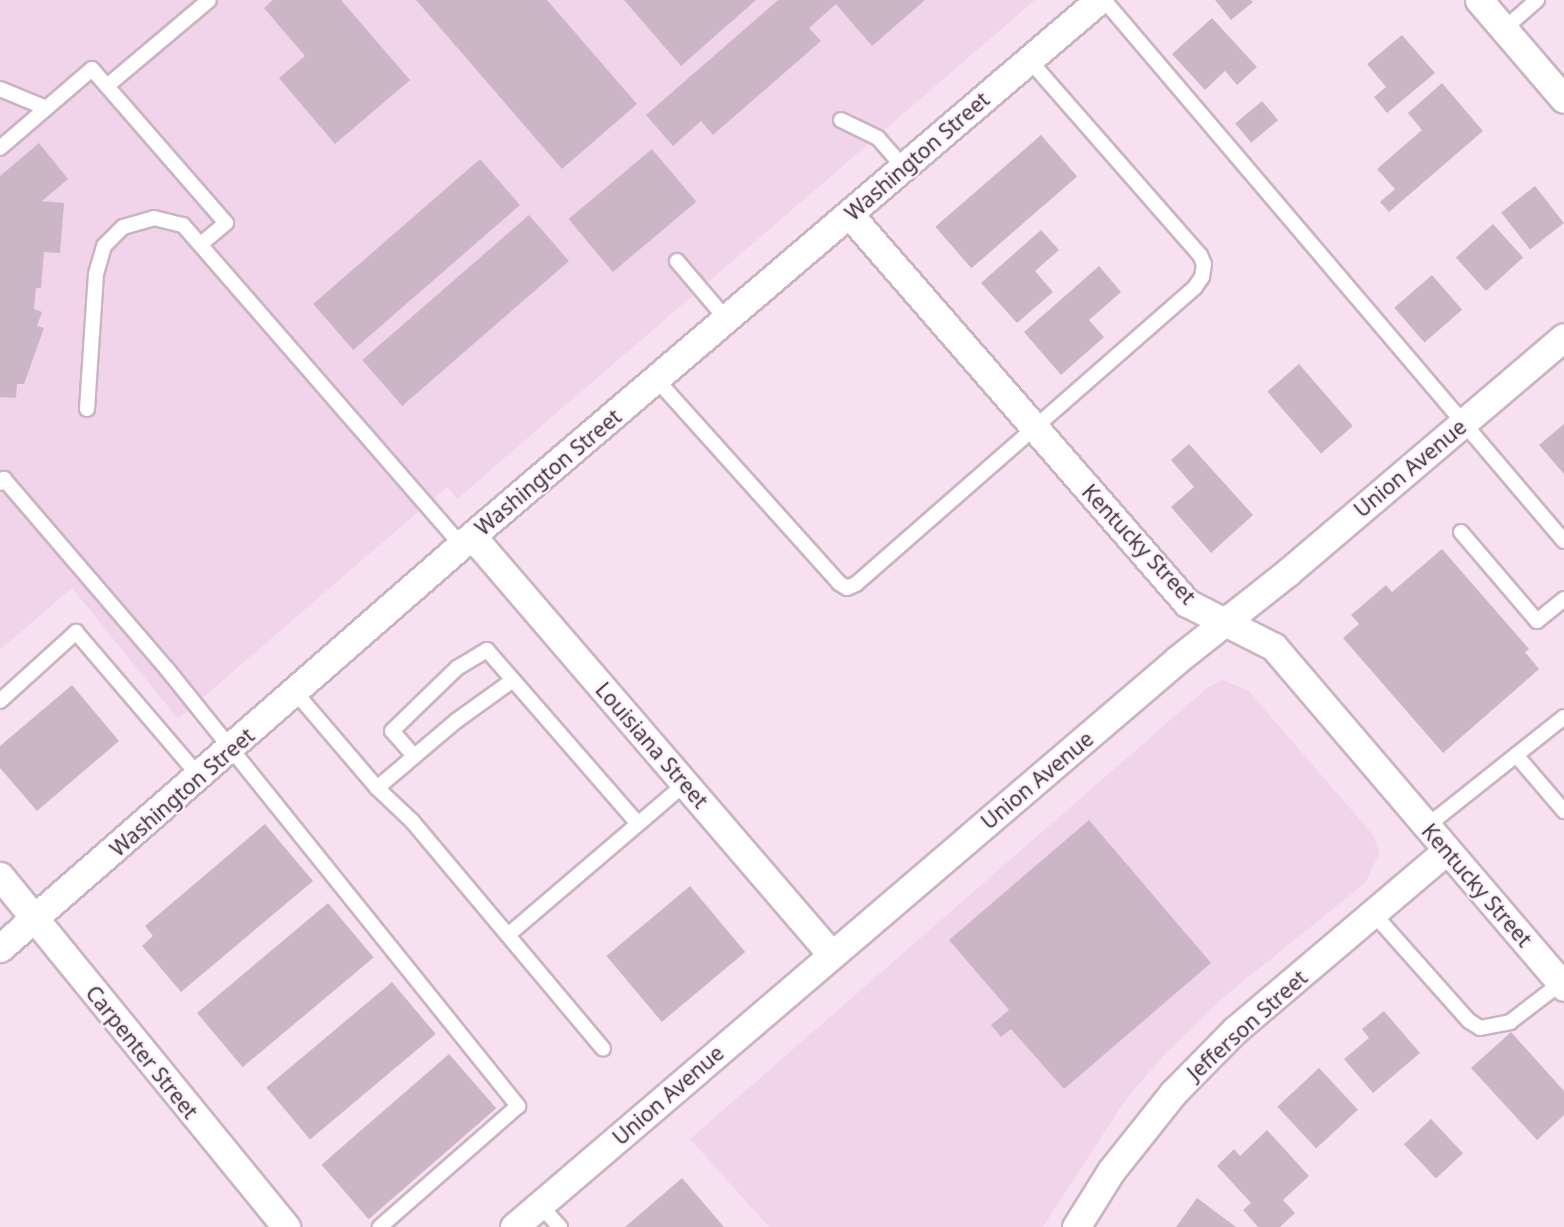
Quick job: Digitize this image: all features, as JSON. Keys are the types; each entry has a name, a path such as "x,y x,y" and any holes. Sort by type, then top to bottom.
{"street":[{"name":"Washington Street","path":"0,948 200,777 466,541 1099,0"},
{"path":"1479,0 1564,99"},
{"name":"Kentucky Street","path":"849,214 1187,603 1274,647 1562,985"},
{"name":"Union Avenue","path":"514,1227 832,955 1564,337"},
{"name":"Louisiana Street","path":"466,541 686,783 832,955"},
{"name":"Jefferson Street","path":"1076,1227 1111,1171 1173,1093 1235,1030 1447,850"},
{"name":"Carpenter Street","path":"0,876 286,1227"}],"lane":[{"path":"107,86 209,0"},
{"path":"1104,0 1564,540"},
{"path":"1504,29 1538,0"},
{"path":"657,380 847,588 856,584 1195,287 1204,264 1029,60"},
{"path":"0,148 92,69 226,223 202,243"},
{"path":"0,89 46,108"},
{"path":"841,120 878,138 903,168"},
{"path":"87,409 96,274 104,246 123,227 154,218 183,225 202,243 466,541"},
{"path":"677,261 727,320"},
{"path":"2,481 167,669 518,1106 380,1227"},
{"path":"1461,532 1537,621 1564,598"},
{"path":"0,701 76,632 200,777"},
{"path":"414,756 392,731 457,668 487,650 638,824"},
{"path":"377,788 414,756 513,680"},
{"path":"296,693 377,788 412,821 603,1049"},
{"path":"1427,826 1564,717"},
{"path":"1516,755 1564,811"},
{"path":"508,935 686,783"},
{"path":"1373,913 1469,1021 1480,1028 1510,1022 1562,985"},
{"path":"540,1205 560,1227"}],"shaded area":[{"path":"0,0 1035,0 457,499 447,487 178,719 72,588 0,650"},
{"path":"1222,680 1248,690 1374,836 1379,854 1365,883 1225,996 1166,1053 1126,1099 1043,1227 769,1227 690,1139 1207,688"}],"building":[{"path":"273,0 341,0 410,80 335,144 279,78 305,56 264,8"},
{"path":"416,0 547,0 637,104 562,169"},
{"path":"624,0 756,0 681,66"},
{"path":"778,0 925,0 872,46 836,4 809,28 821,41 713,135 701,121 673,146 646,115"},
{"path":"1215,0 1251,0 1253,2 1231,20"},
{"path":"1212,18 1257,67 1237,85 1225,71 1205,90 1172,54"},
{"path":"1402,35 1435,73 1387,113 1374,97 1386,87 1367,64"},
{"path":"1442,83 1483,131 1389,212 1380,202 1395,189 1377,169 1422,130 1408,113"},
{"path":"1262,101 1278,120 1251,143 1235,123"},
{"path":"1041,135 1077,177 971,268 935,227"},
{"path":"39,143 68,179 42,201 64,203 60,253 44,252 41,288 36,288 34,309 42,312 37,326 44,328 24,384 17,384 16,398 0,397 0,176"},
{"path":"652,149 696,202 613,272 569,219"},
{"path":"480,159 520,205 353,350 313,304"},
{"path":"1535,186 1564,223 1530,250 1501,212"},
{"path":"529,215 569,261 402,406 362,360"},
{"path":"1493,224 1523,257 1486,291 1456,257"},
{"path":"1041,230 1059,250 1035,271 1053,292 1017,323 981,283"},
{"path":"1099,266 1121,292 1089,320 1104,337 1061,375 1024,332"},
{"path":"1432,275 1462,310 1424,343 1394,308"},
{"path":"1299,364 1353,426 1321,453 1267,392"},
{"path":"1564,424 1564,474 1539,445"},
{"path":"1189,444 1253,515 1211,553 1171,507 1194,487 1171,460"},
{"path":"1442,549 1529,649 1525,652 1539,669 1443,753 1343,638 1359,624 1351,615 1386,585 1392,592"},
{"path":"72,685 119,741 37,811 0,768 0,746"},
{"path":"1089,820 1211,963 1064,1089 1011,1029 1001,1037 991,1025 1009,1010 949,940"},
{"path":"265,824 313,881 181,992 142,946 153,936 145,926"},
{"path":"690,886 745,952 662,1022 607,956"},
{"path":"328,903 374,957 243,1067 197,1013"},
{"path":"392,982 436,1034 310,1140 266,1087"},
{"path":"1384,1011 1420,1053 1373,1093 1344,1059 1369,1038 1362,1029"},
{"path":"1511,1032 1564,1091 1564,1115 1537,1140 1471,1068"},
{"path":"449,1054 496,1108 369,1219 321,1165"},
{"path":"1319,1068 1358,1110 1316,1149 1277,1107"},
{"path":"1431,1119 1463,1153 1436,1179 1404,1144"},
{"path":"1267,1130 1309,1176 1283,1200 1295,1213 1280,1227 1258,1227 1243,1210 1251,1203 1217,1166 1234,1149 1240,1156"},
{"path":"682,1178 724,1227 625,1227"},
{"path":"1197,1198 1236,1227 1176,1227"}]}
